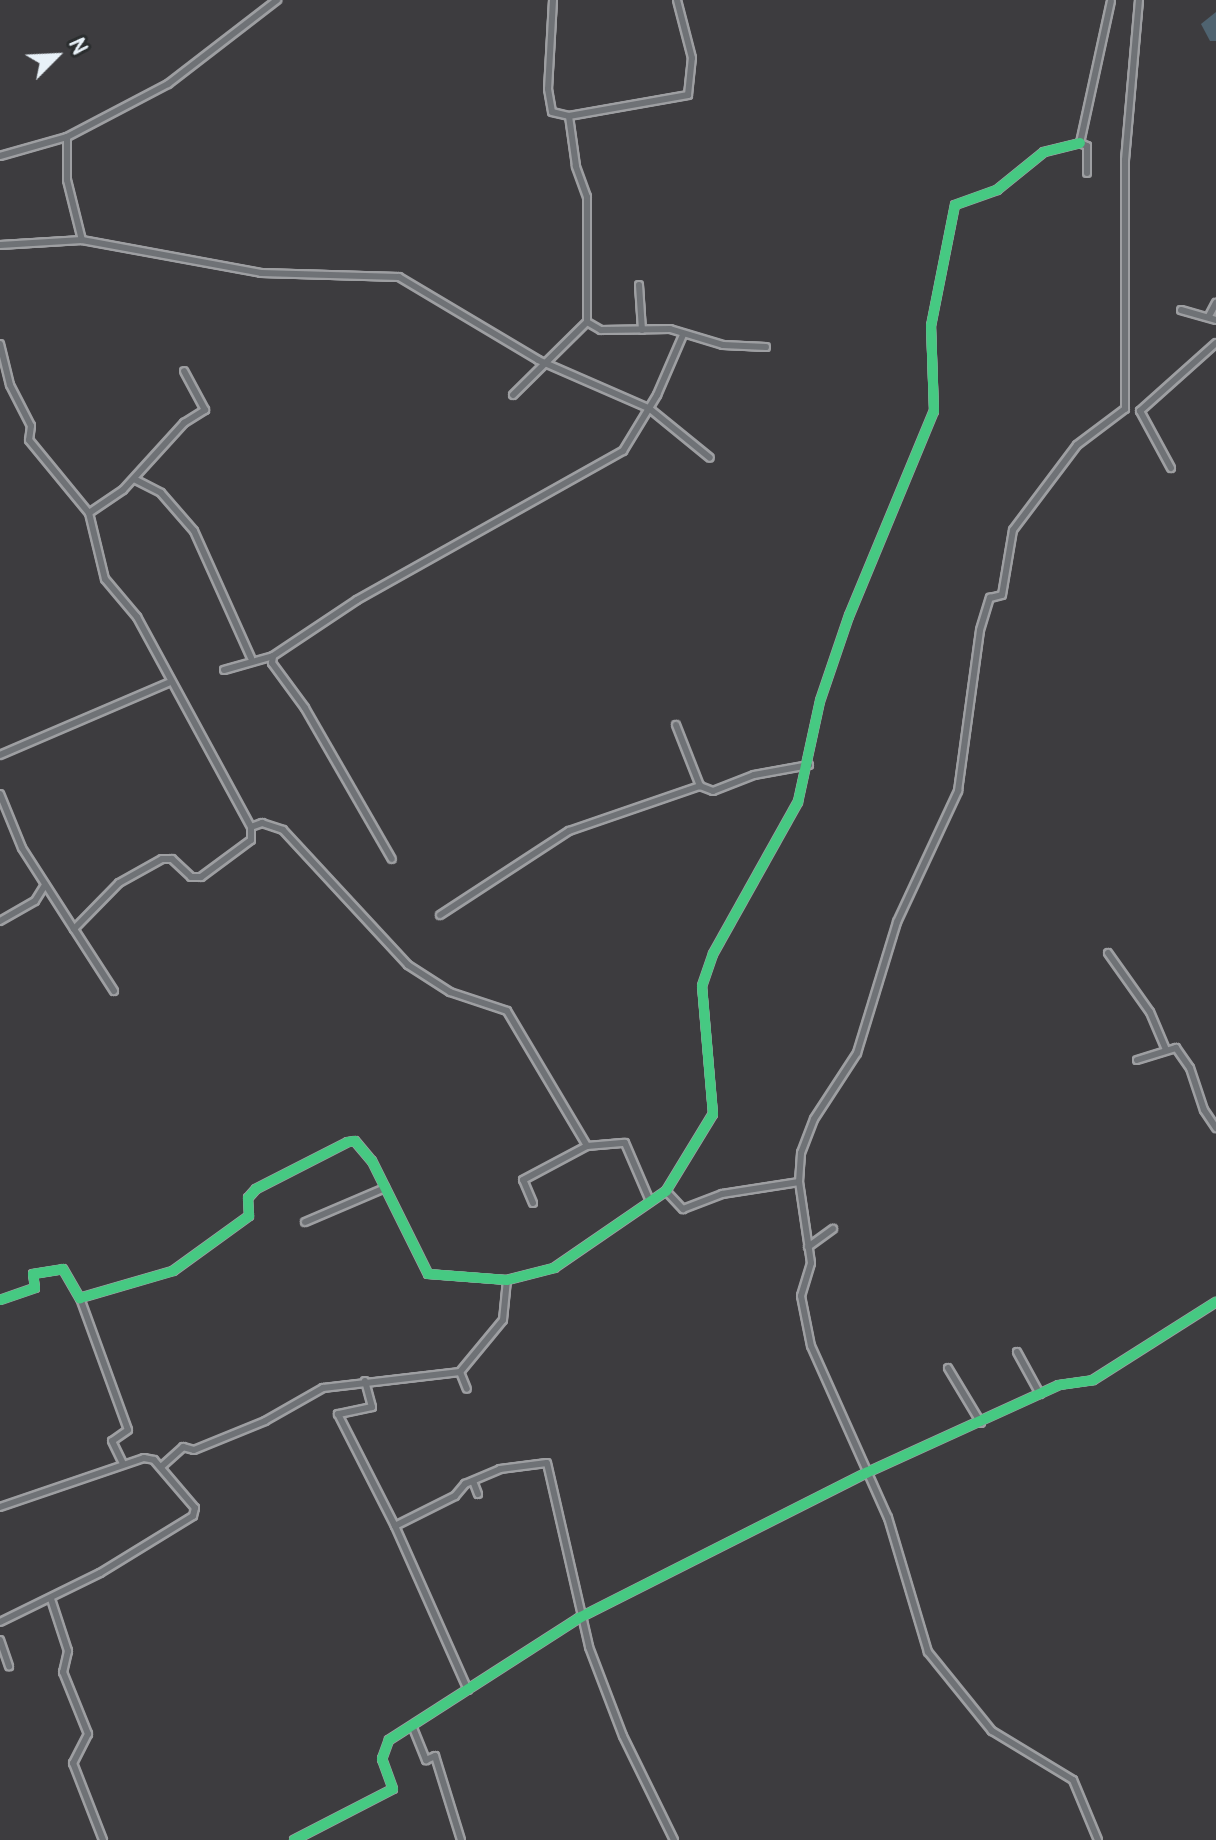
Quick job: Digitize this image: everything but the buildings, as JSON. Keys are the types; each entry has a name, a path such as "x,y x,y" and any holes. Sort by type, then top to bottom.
{"street":[{"path":"553,0 548,89 552,112 569,116 688,95 692,58 677,0"},
{"path":"1098,1840 1073,1780 992,1731 928,1652 888,1518 811,1346 801,1296 811,1263 799,1182 801,1153 814,1119 857,1053 897,922 958,791 980,630 990,598 1002,595 1013,530 1077,445 1120,416 1126,405 1125,160 1139,0"},
{"path":"0,156 67,137 168,84 273,1"},
{"path":"1080,143 1111,1"},
{"path":"513,395 549,364 587,322 587,197 576,166 569,116"},
{"path":"67,137 67,180 82,240"},
{"path":"80,1298 173,1271 249,1216 248,1198 256,1189 348,1142 355,1141 372,1161 428,1274 507,1280 554,1268 645,1210 650,1201 666,1191 713,1114 702,986 713,954 784,832 809,765 820,701 849,616 934,411 931,326 955,205 997,190 1044,152 1080,143 1087,146 1087,173"},
{"path":"0,245 82,240 261,273 399,277 549,364 650,409 710,458"},
{"path":"639,285 642,330"},
{"path":"1181,310 1213,318 1216,303"},
{"path":"587,322 601,330 642,330 766,347"},
{"path":"224,670 251,658 273,656 357,600 623,451 650,409 683,335"},
{"path":"1171,468 1140,411 1216,343"},
{"path":"0,344 10,385 31,426 29,440 89,513 105,579 137,617 168,683 202,732 251,827 251,840 201,877 191,877 172,859 162,859 119,883 74,929"},
{"path":"89,513 134,479 184,423 205,410 184,371"},
{"path":"134,479 161,493 194,531 251,658"},
{"path":"273,656 272,663 305,708 392,859"},
{"path":"0,755 168,683"},
{"path":"676,725 700,786"},
{"path":"440,915 569,831 700,786 713,791 754,775 809,765"},
{"path":"0,794 22,848 114,991"},
{"path":"251,827 262,823 283,830 408,965 450,992 507,1011 587,1146"},
{"path":"0,921 35,901 45,885"},
{"path":"1108,953 1150,1012 1165,1048"},
{"path":"1137,1060 1165,1048 1176,1048 1190,1068 1204,1110 1216,1128"},
{"path":"533,1203 523,1180 587,1146 625,1143 650,1201"},
{"path":"666,1191 683,1209 722,1194 799,1182"},
{"path":"305,1222 385,1188"},
{"path":"808,1247 833,1229"},
{"path":"0,1300 35,1288 33,1274 63,1269 80,1298 128,1430 112,1441 123,1464"},
{"path":"161,1467 183,1447 194,1450 265,1421 323,1388 365,1381 401,1383 460,1372 503,1320 507,1280"},
{"path":"294,1840 393,1789 383,1746 579,1618 649,1578 866,1473 1040,1394 1093,1380 1216,1302"},
{"path":"1017,1352 1040,1394"},
{"path":"948,1368 981,1423"},
{"path":"460,1372 467,1389"},
{"path":"365,1381 372,1407 338,1414 395,1526 468,1690"},
{"path":"0,1507 144,1458 161,1467 193,1502 193,1516 51,1599 0,1622"},
{"path":"395,1526 500,1469 547,1463 559,1498 579,1618 608,1702 674,1840"},
{"path":"473,1481 478,1494"},
{"path":"51,1599 68,1651 63,1672 88,1734 73,1763 103,1840"},
{"path":"0,1640 9,1666"},
{"path":"413,1728 426,1760 435,1756 461,1840"}],"water":[{"path":"1216,12 1216,41 1210,41 1201,24"}],"cycle path":[{"path":"0,1300 35,1288 33,1274 63,1269 80,1298 173,1271 249,1216 248,1198 256,1189 348,1142 355,1141 372,1161 428,1274 507,1280 554,1268 666,1191 713,1114 702,986 713,954 798,802 820,701 849,616 934,411 931,326 955,205 997,190 1044,152 1080,143"},
{"path":"294,1840 393,1789 382,1759 389,1740 579,1618 866,1473 1059,1385 1093,1380 1216,1302"}]}
